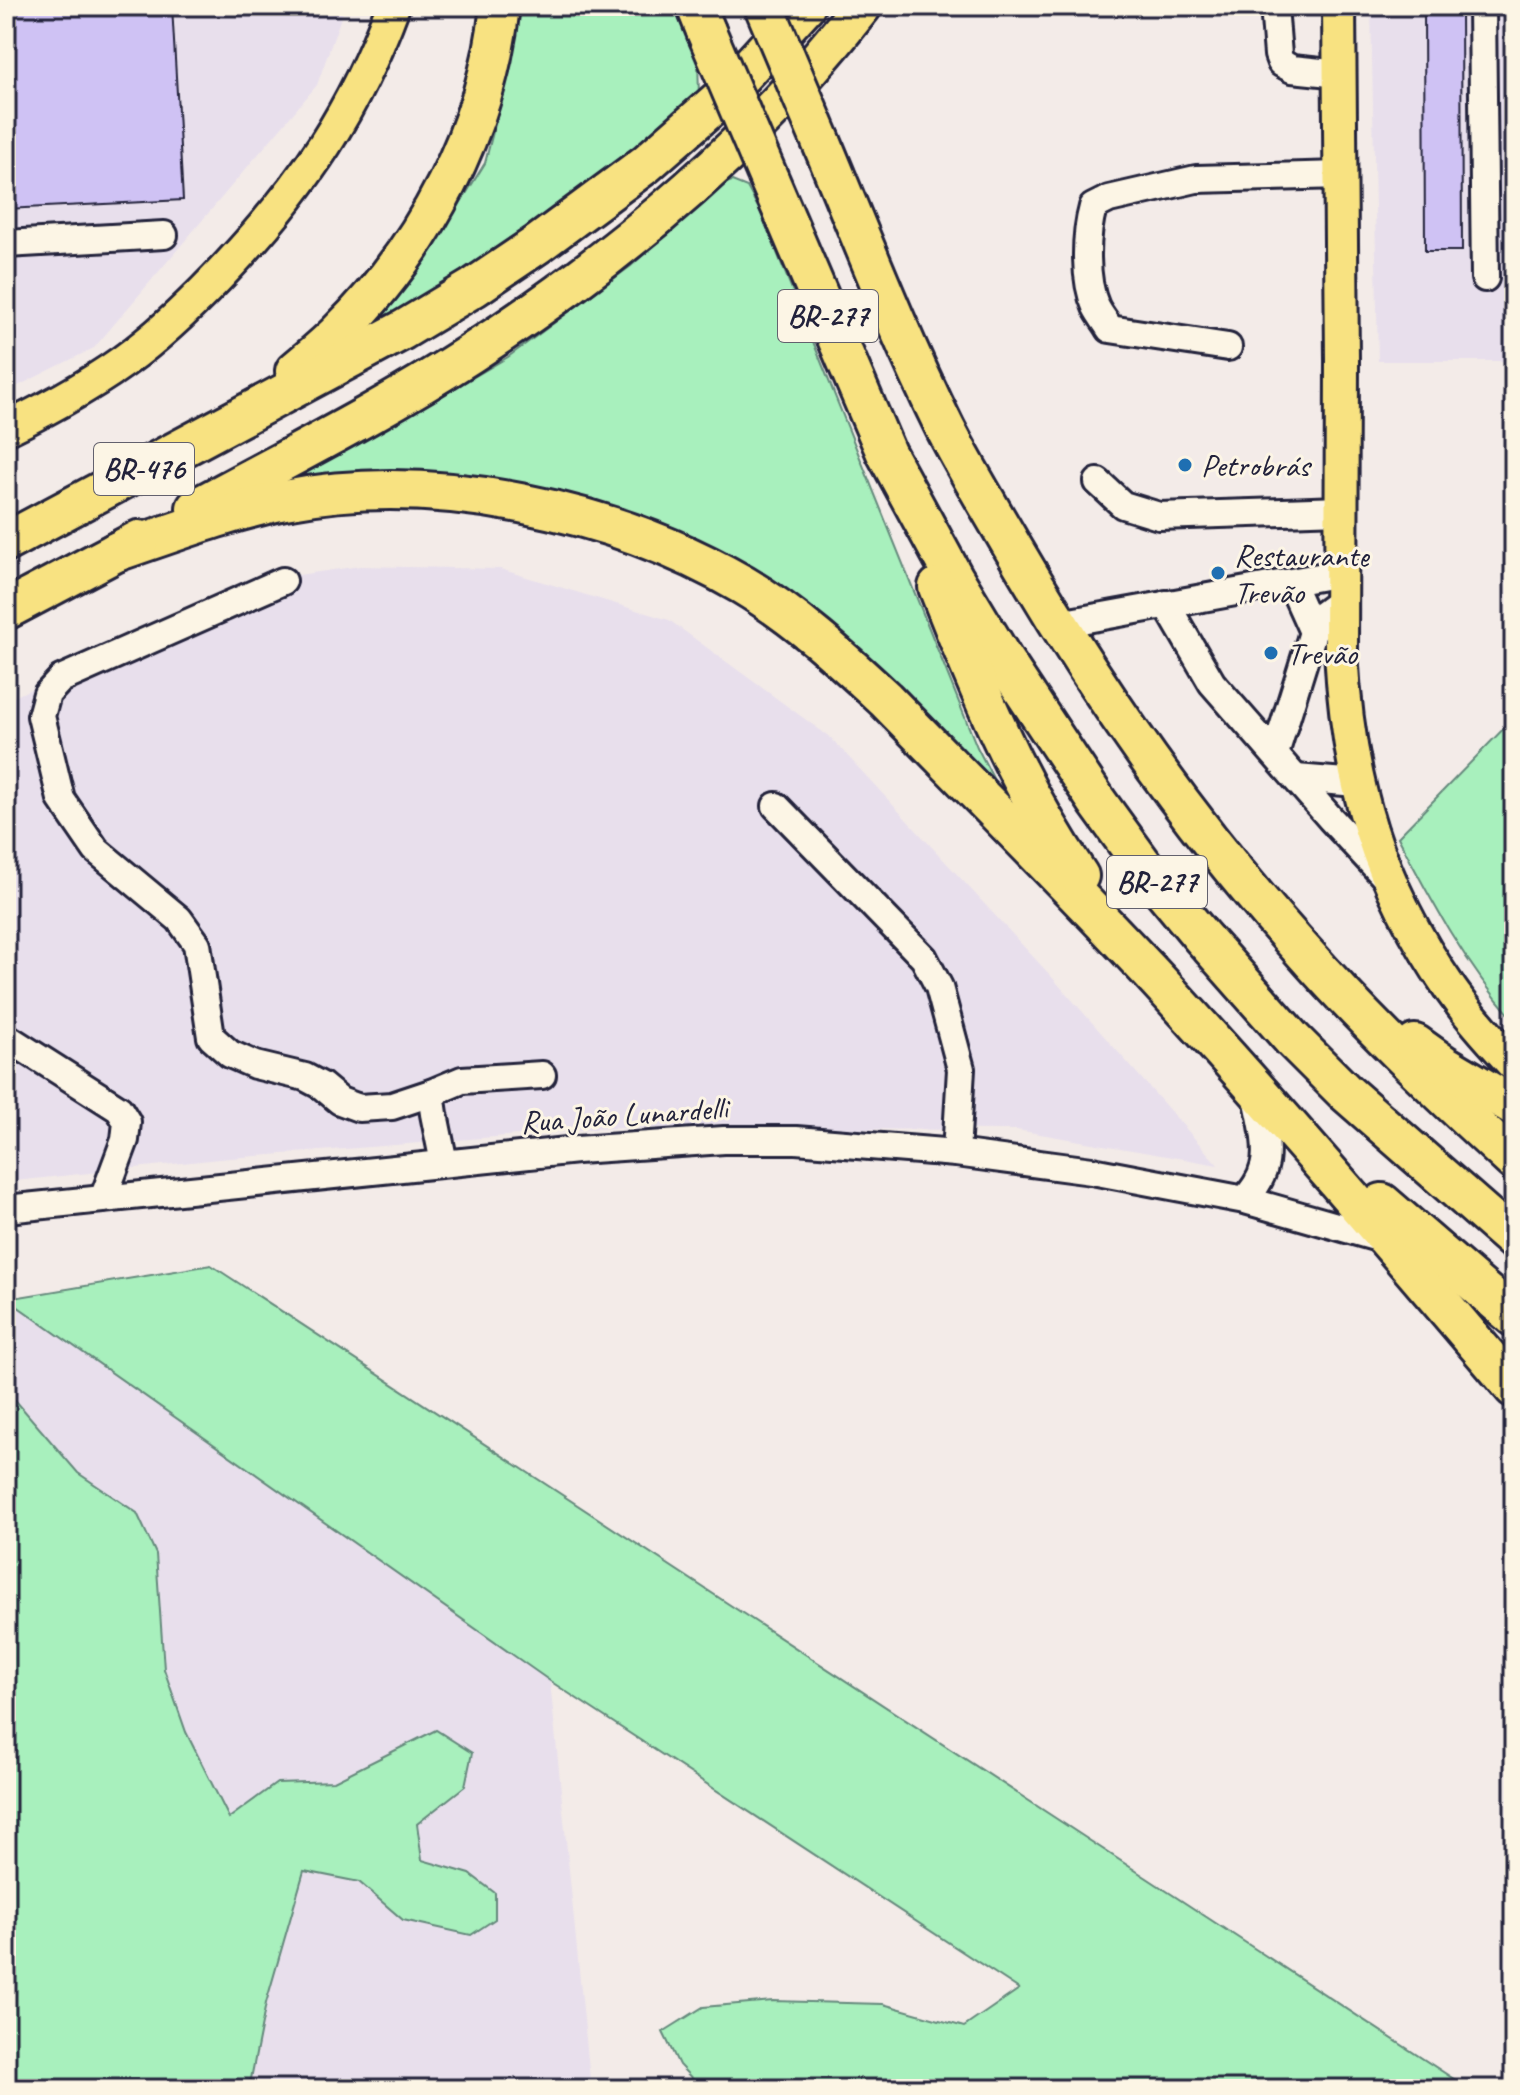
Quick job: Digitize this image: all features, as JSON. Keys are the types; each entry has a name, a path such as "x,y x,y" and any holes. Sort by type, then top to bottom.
{"highway":[{"path":"245,415 336,335 363,306 405,253 434,208 460,154 482,96 497,34 500,6"},
{"name":"BR-277","path":"764,6 909,353 989,507 1059,624 1132,733 1250,890 1301,950 1393,1047 1514,1161"},
{"path":"245,415 403,330 538,244 646,164 719,100 805,6"},
{"path":"6,610 400,396 469,355 546,303 709,172 829,49 862,6"},
{"name":"BR-277","path":"701,18 886,453 954,578 1004,661 1082,779 1148,872 1292,1039 1377,1120 1514,1240"},
{"name":"BR-476","path":"6,542 245,415"},
{"path":"886,453 965,655 996,728 1035,805 1077,873 1150,972"},
{"path":"116,552 228,514 286,500 344,492 405,490 476,496 552,509 618,528 743,586 797,623 885,699 1150,972 1390,1242 1514,1388"},
{"path":"1301,950 1422,1050 1514,1106"},
{"path":"1255,1088 1514,1317"}],"main road":[{"path":"6,429 91,383 136,352 172,322 254,238 306,175 330,139 369,65 393,6"},
{"path":"1339,6 1343,691 1357,783 1368,825 1405,914 1453,992 1514,1065"}],"street":[{"path":"1274,6 1281,63 1292,69 1340,74"},
{"path":"1482,6 1485,278"},
{"path":"1228,347 1110,329 1097,308 1087,279 1093,207 1109,199 1196,179 1341,175"},
{"path":"6,244 164,235"},
{"path":"1098,482 1123,505 1159,516 1341,510"},
{"path":"283,581 61,679 47,694 41,716 61,799 96,850 179,919 197,944 211,1037 230,1054 255,1065 305,1077 340,1101 359,1108 392,1106 462,1080 542,1075"},
{"path":"1059,624 1291,583 1341,587 1313,632 1275,754"},
{"path":"1291,583 1313,632"},
{"path":"1166,604 1212,683 1389,881"},
{"path":"1296,778 1357,783"},
{"path":"776,806 924,958 939,987 961,1069 956,1153"},
{"path":"6,1037 119,1109 127,1122 125,1140 103,1199"},
{"path":"1245,1200 1258,1183 1266,1153 1255,1088"},
{"path":"431,1093 444,1163"},
{"name":"Rua João Lunardelli","path":"6,1209 604,1148 724,1140 811,1141 956,1153 1092,1171 1245,1200 1390,1242"}],"shaded area":[{"path":"6,6 345,6 317,85 94,348 6,392"},
{"path":"1371,6 1514,6 1514,361 1378,361"},
{"path":"360,566 500,569 669,620 831,738 1050,975 1218,1165 1017,1130 606,1128 219,1159 6,1182 6,701 146,625 244,583"},
{"path":"6,1299 550,1681 591,2089 6,2089"}],"green space":[{"path":"519,6 675,6 698,58 699,97 576,199 349,345 416,275 485,163 512,58"},
{"path":"732,181 747,187 761,213 977,747 1015,821 676,537 264,489 398,421 508,357 631,266 721,185"},
{"path":"1514,718 1514,1020 1465,955 1398,837"},
{"path":"211,1265 1469,2089 702,2089 679,2065 663,2032 703,2007 773,2001 883,2004 964,2027 1019,1989 550,1681 7,1299"},
{"path":"6,1393 78,1473 137,1513 156,1554 164,1669 186,1732 229,1818 277,1783 334,1781 436,1730 472,1753 465,1786 417,1824 422,1860 470,1874 495,1893 495,1919 471,1935 403,1920 359,1882 304,1871 266,2003 251,2079 243,2089 6,2089"}],"building":[{"path":"6,6 172,6 183,200 6,209"},
{"path":"1424,6 1461,6 1462,251 1425,251"}],"place":[{"name":"Petrobrás","path":"1185,465"},
{"name":"Restaurante Trevão","path":"1218,573"},
{"name":"Trevão","path":"1271,653"}]}
